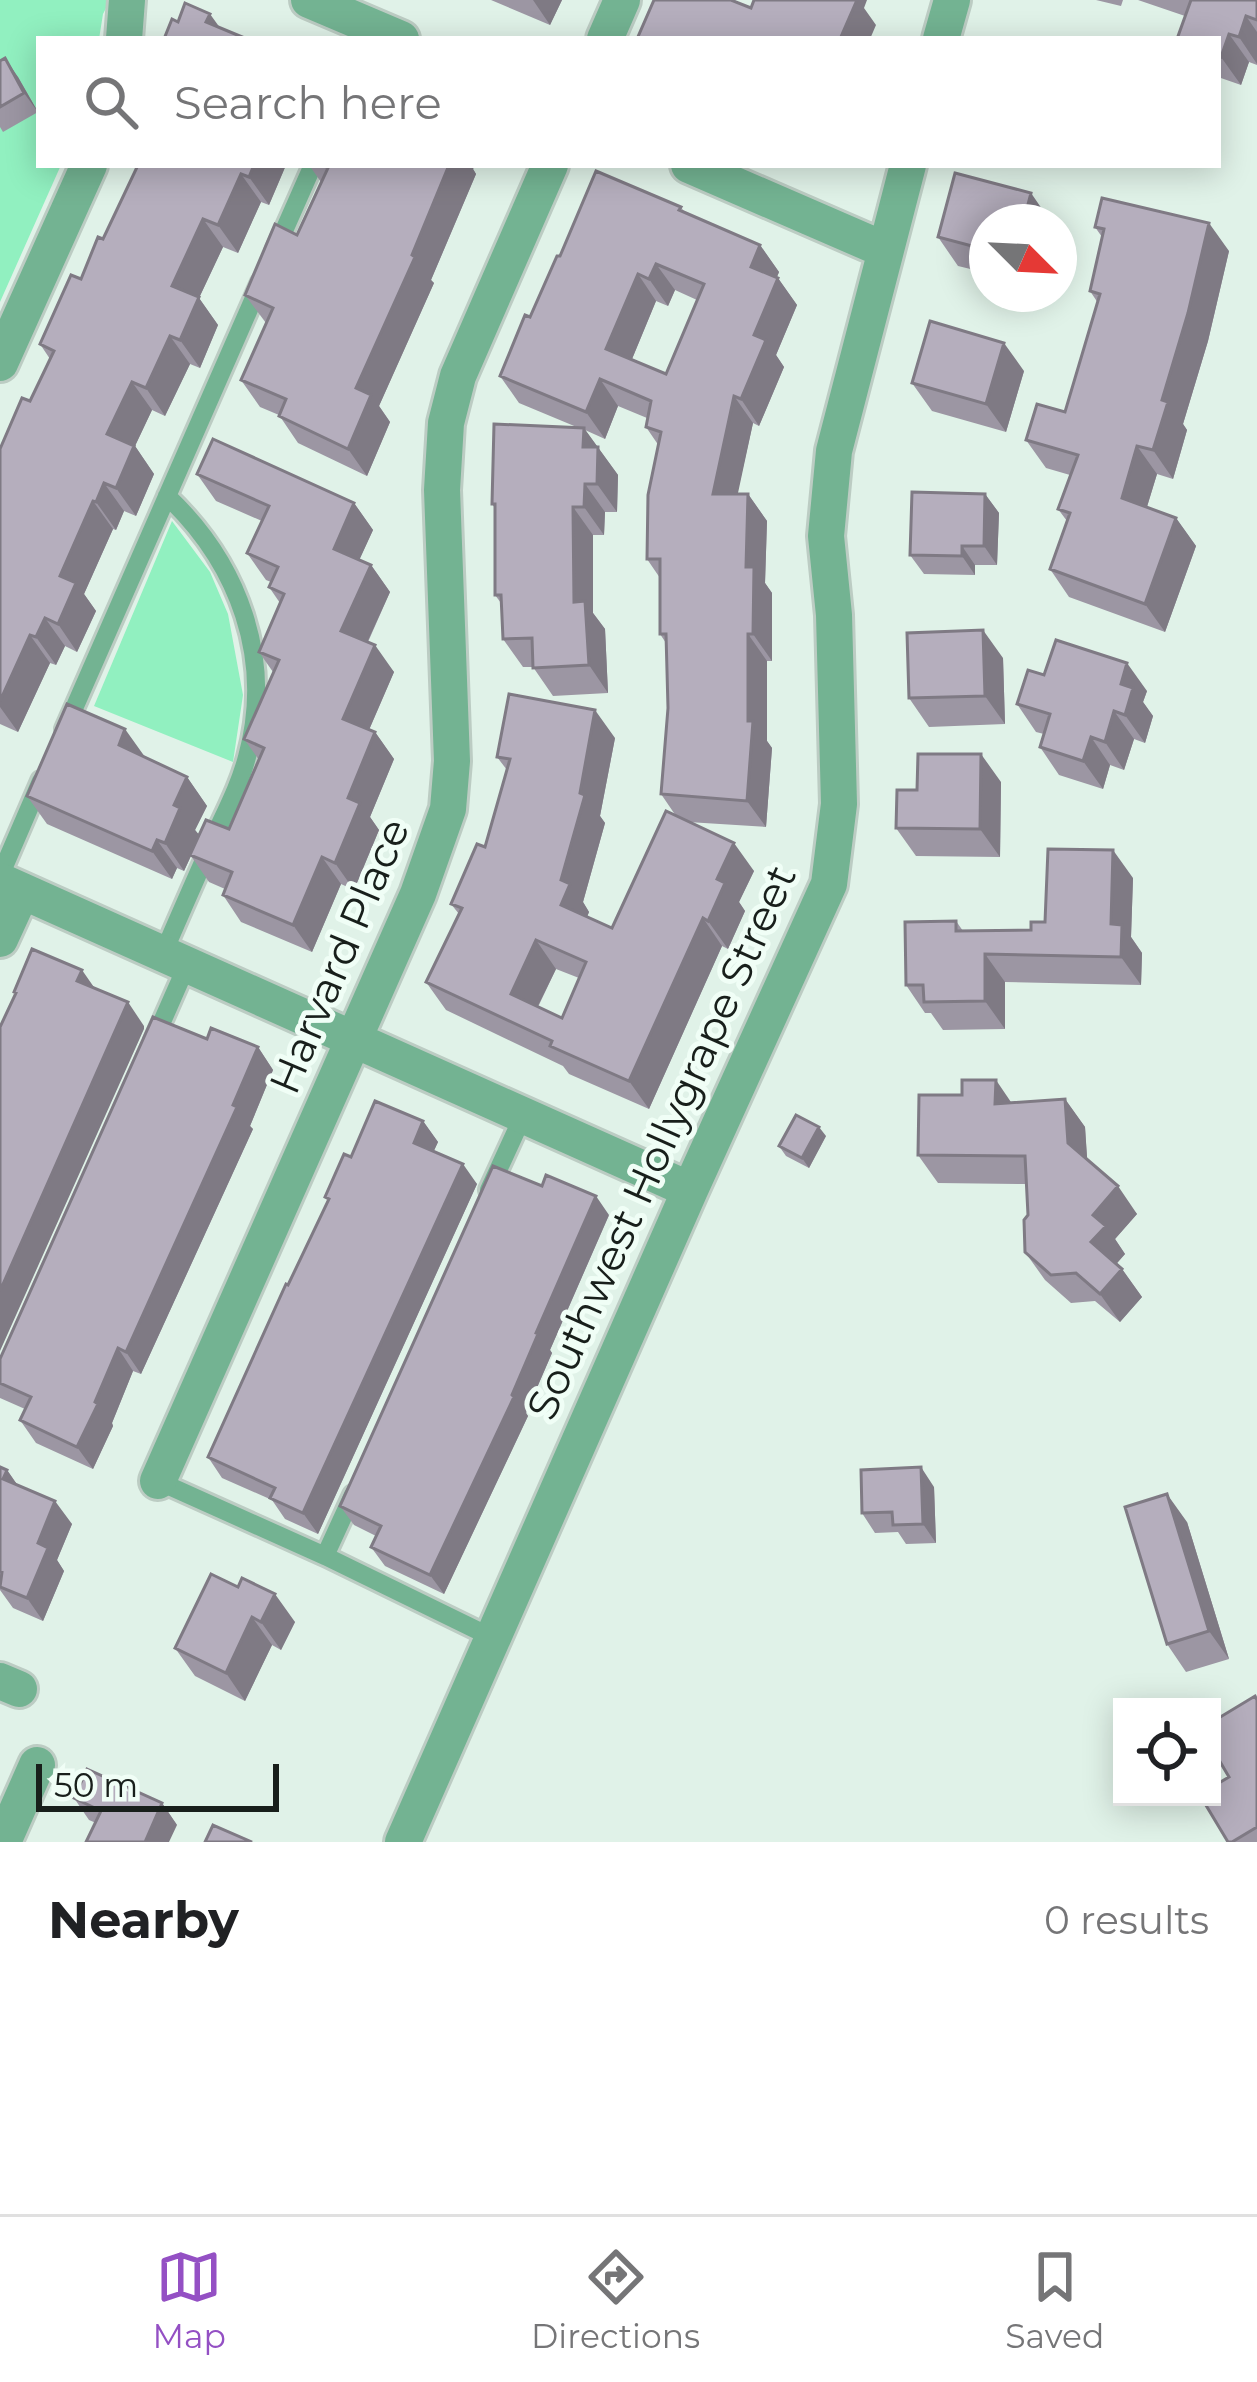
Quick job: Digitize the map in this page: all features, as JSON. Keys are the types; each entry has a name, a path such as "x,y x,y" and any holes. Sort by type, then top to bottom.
{"street":[{"path":"124,36 127,0"},
{"path":"309,0 381,35"},
{"path":"606,36 622,0"},
{"path":"942,36 952,0"},
{"path":"0,363 88,168"},
{"name":"Harvard Place","path":"158,1481 431,860 450,795 452,749 442,490 449,407 458,376 549,168"},
{"path":"695,168 885,250"},
{"name":"Southwest Hollygrape Street","path":"403,1842 829,884 839,804 828,495 834,451 907,168"},
{"path":"0,939 7,883 690,1190"},
{"path":"3,1842 38,1765"}],"lane":[{"path":"56,749 312,168"},
{"path":"150,1049 175,959 245,766 257,697 251,638 236,590 204,536 167,496"},
{"path":"7,883 46,770"},
{"path":"485,1200 523,1116"},
{"path":"325,1556 363,1472"},
{"path":"158,1481 493,1638"}],"green space":[{"path":"0,0 110,0 99,36 36,36 36,168 60,168 0,302"},
{"path":"172,521 210,572 228,614 243,695 233,762 94,706"}],"building":[{"path":"654,0 731,0 751,8 754,0 857,0 841,36 638,36"},
{"path":"1191,0 1257,0 1257,20 1246,16 1239,37 1229,34 1221,57 1221,36 1178,36"},
{"path":"185,3 210,14 206,22 240,36 165,36 172,19 178,22"},
{"path":"5,58 24,93 0,107 0,61"},
{"path":"137,168 253,168 249,177 241,174 218,225 203,219 172,286 199,297 180,340 170,336 146,388 132,382 107,434 134,446 116,488 104,483 93,501 60,576 76,583 58,624 45,618 36,637 30,635 0,701 0,449 22,398 30,401 54,351 40,344 71,275 81,279 98,237 103,239"},
{"path":"328,168 448,168 415,257 356,388 371,395 348,449 279,416 286,399 241,380 273,308 245,295 275,224 297,235"},
{"path":"596,171 760,245 751,267 778,278 754,335 766,340 741,399 734,396 713,494 748,494 746,567 754,567 753,634 748,634 748,721 753,721 747,801 661,794 668,708 666,634 660,634 660,559 647,559 648,495 661,432 646,427 651,401 600,379 586,412 500,376 525,315 530,317","holes":["656,264 704,284 666,374 606,349 638,274 649,279"]},
{"path":"955,173 1031,193 1028,204 969,204 969,245 938,237"},
{"path":"1102,198 1209,223 1153,450 1137,446 1122,498 1176,518 1145,604 1050,569 1070,513 1058,509 1078,455 1026,440 1037,404 1065,412 1100,294 1090,291 1104,229 1095,227"},
{"path":"930,321 1004,343 986,404 912,383"},
{"path":"494,424 584,428 583,447 598,447 597,484 585,484 584,507 573,507 574,602 585,601 589,665 533,668 532,638 503,639 501,595 495,595"},
{"path":"213,439 354,503 334,549 371,565 341,631 375,645 343,719 375,732 348,798 360,803 335,863 322,857 293,925 223,895 232,872 190,855 206,820 229,829 264,748 244,739 279,660 259,652 284,594 269,587 278,567 247,553 269,506 197,474"},
{"path":"912,492 985,494 984,546 962,546 962,556 910,555"},
{"path":"983,630 985,696 909,698 907,633"},
{"path":"1056,640 1127,663 1121,684 1133,688 1125,715 1114,711 1105,742 1091,737 1083,761 1040,747 1050,714 1017,704 1028,670 1044,675"},
{"path":"509,694 595,710 580,793 585,795 561,880 570,884 561,905 612,928 666,811 734,843 717,879 725,883 708,921 703,918 629,1081 426,982 462,908 451,904 477,844 485,847 510,759 497,757","holes":["536,940 586,962 562,1018 511,994"]},
{"path":"67,704 125,729 119,745 187,777 165,843 157,840 152,851 27,796"},
{"path":"918,754 981,754 980,829 896,828 897,790 917,790"},
{"path":"1048,849 1113,850 1111,924 1122,925 1121,957 985,954 985,1001 924,1002 923,985 906,985 905,922 956,921 956,931 1031,930 1031,922 1045,922"},
{"path":"32,949 82,970 77,981 128,1002 0,1291 0,1027"},
{"path":"153,1017 207,1039 211,1028 258,1047 233,1105 237,1107 126,1352 118,1348 77,1447 20,1420 31,1397 0,1383 0,1359"},
{"path":"962,1080 996,1080 995,1104 1065,1099 1068,1143 1118,1186 1093,1215 1106,1226 1091,1242 1122,1269 1100,1294 1076,1273 1051,1275 1025,1252 1025,1156 918,1155 919,1095 962,1095"},
{"path":"375,1101 423,1121 414,1143 463,1164 303,1513 270,1498 275,1488 208,1457 329,1199 325,1197 344,1154 351,1157"},
{"path":"796,1115 819,1127 802,1158 779,1146"},
{"path":"493,1166 542,1186 546,1175 596,1196 536,1333 514,1397 430,1575 371,1547 381,1526 340,1506"},
{"path":"0,1467 7,1470 3,1479 55,1501 38,1543 48,1548 27,1598 0,1587"},
{"path":"921,1467 923,1524 893,1525 892,1512 862,1513 861,1470"},
{"path":"1167,1494 1209,1631 1167,1644 1125,1507"},
{"path":"211,1574 238,1587 242,1578 275,1594 261,1622 252,1617 226,1673 175,1648"},
{"path":"1255,1696 1257,1827 1232,1842 1206,1806 1221,1806 1221,1782 1229,1777 1221,1763 1221,1717"},
{"path":"87,1769 162,1803 145,1842 86,1842 101,1811 74,1798"},
{"path":"213,1825 252,1842 205,1842"}]}
